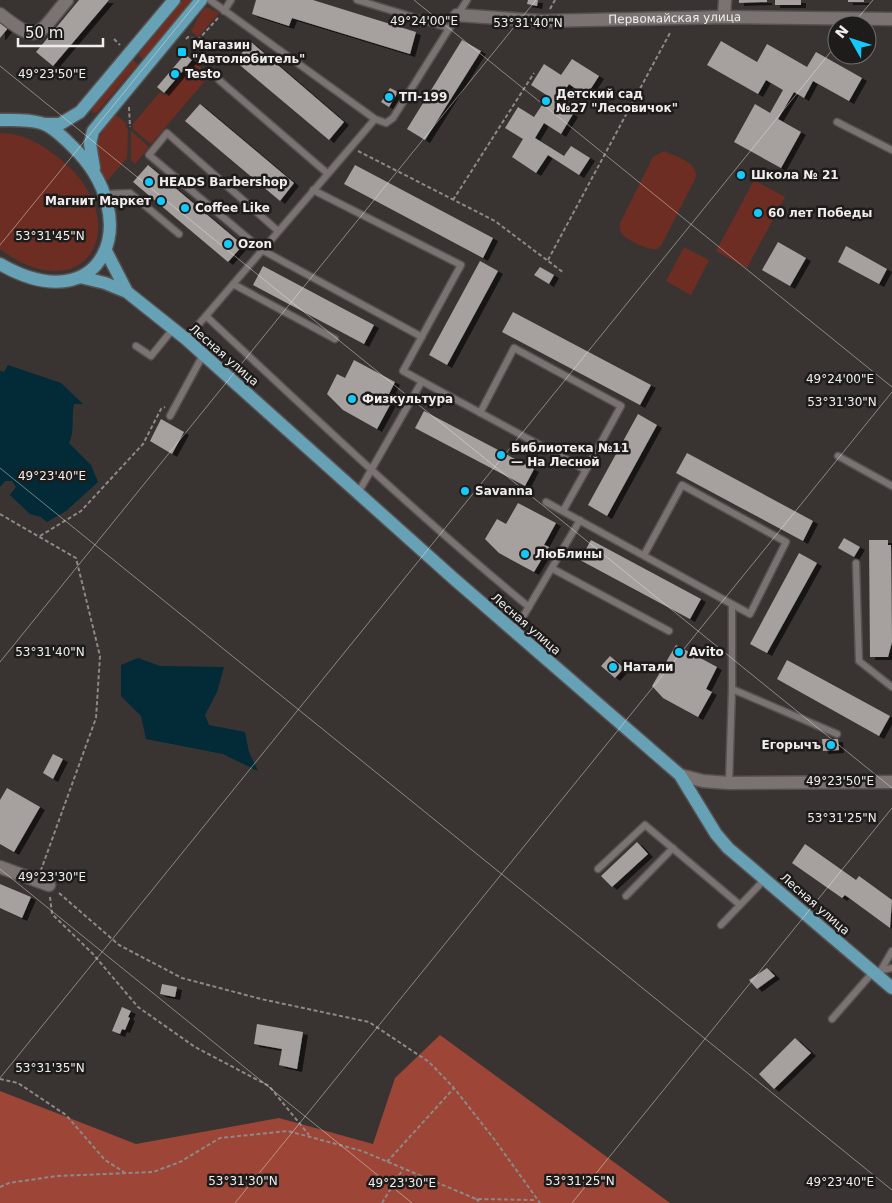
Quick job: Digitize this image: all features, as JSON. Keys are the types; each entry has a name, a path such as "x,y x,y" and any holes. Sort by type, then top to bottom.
{"main road":[{"path":"0,120 23,120 44,124 60,124 80,112 174,0"},
{"path":"96,175 90,144 93,131 201,0"},
{"path":"0,264 25,275 55,281 80,278 96,267 106,252 111,228 106,194 96,175 81,154 44,124"},
{"name":"Лесная улица","path":"106,252 127,292"},
{"name":"Лесная улица","path":"80,278 105,283 127,292 186,339 514,632 680,775 716,834 765,879 877,971 892,988"}],"street":[{"path":"0,14 22,31 33,34 41,30 67,0"},
{"path":"724,0 724,17"},
{"name":"Первомайская улица","path":"457,15 541,21 724,17 892,19"},
{"path":"680,775 703,781 729,783 892,782"},
{"path":"0,866 43,883"}],"lane":[{"path":"210,0 375,119 386,123 392,118 467,0"},
{"path":"224,10 231,0"},
{"path":"357,0 449,28"},
{"path":"219,80 327,174"},
{"path":"186,339 375,119"},
{"path":"837,122 892,150"},
{"path":"278,231 167,133 149,155 262,250 422,337"},
{"path":"313,190 461,265 403,371 586,470"},
{"path":"106,194 130,193 179,234"},
{"path":"234,284 335,338"},
{"path":"206,316 371,470 469,558 529,607"},
{"path":"136,346 150,356 173,328"},
{"path":"480,413 514,348 621,406 563,511"},
{"path":"170,416 203,355"},
{"path":"358,493 422,381"},
{"path":"838,456 892,486"},
{"path":"546,502 750,614 786,542 682,485 644,555"},
{"path":"514,632 553,569 580,520"},
{"path":"856,562 859,661 892,688"},
{"path":"553,569 669,631"},
{"path":"729,783 732,604"},
{"path":"732,689 837,734"},
{"path":"598,869 645,825 740,905"},
{"path":"626,896 673,848"},
{"path":"720,925 765,879"},
{"path":"832,1019 877,971 892,951"},
{"path":"877,971 892,968"}],"path":[{"path":"181,44 188,37 198,40 224,10"},
{"path":"548,260 677,18"},
{"path":"453,200 534,73"},
{"path":"129,106 130,127"},
{"path":"350,147 500,224 564,272"},
{"path":"40,536 81,511 143,444 161,409"},
{"path":"0,514 76,558 100,656 96,718 43,883 52,914 93,954 138,1007 195,1047 269,1086 308,1136"},
{"path":"43,883 119,945 182,978 369,1022 429,1062 454,1088 540,1203"},
{"path":"0,1079 18,1083 66,1115 105,1160 124,1172"},
{"path":"387,1162 454,1088"},
{"path":"0,1187 9,1183 57,1176 153,1172 180,1162 220,1138 288,1131 362,1151 476,1199 481,1203"},
{"path":"382,1203 403,1169"},
{"path":"476,1199 536,1200"}],"shaded area":[{"path":"183,0 193,0 143,59 138,55"},
{"path":"207,7 219,13 198,37 191,31 202,11"},
{"path":"133,60 138,64 97,112 92,113 93,107"},
{"path":"194,62 210,75 151,144 133,129 133,124 160,92 165,96"},
{"path":"115,114 127,124 125,126 128,129 127,158 107,181 98,162 97,146 103,130"},
{"path":"131,131 149,147 135,164 131,160"},
{"path":"0,133 23,137 43,146 81,180 95,206 98,230 92,250 78,265 58,271 31,266 0,249"},
{"path":"664,151 689,163 693,167 696,177 662,244 657,249 653,249 639,245 623,235 620,223 653,157"},
{"path":"754,180 785,197 747,268 716,251"},
{"path":"684,247 709,260 691,295 666,281"},
{"path":"440,1035 670,1203 0,1203 0,1091 136,1144 279,1118 373,1144 395,1078"}],"water":[{"path":"8,365 61,383 83,404 74,404 72,434 69,443 91,465 98,482 66,511 47,522 41,517 30,514 10,495 16,487 12,481 5,481 0,487 0,371 4,372"},
{"path":"138,658 160,666 224,667 217,692 205,715 209,725 245,732 249,752 258,771 223,754 146,739 141,716 121,696 121,665"}],"building":[{"path":"79,0 109,0 53,66 36,52"},
{"path":"256,0 313,0 416,32 410,54 292,18 289,26 252,14"},
{"path":"528,0 538,0 537,6 527,4"},
{"path":"739,0 767,0 767,2 739,3"},
{"path":"775,0 801,0 801,5 775,5"},
{"path":"848,0 864,0 864,2 848,2"},
{"path":"0,21 8,28 0,38"},
{"path":"462,40 481,51 425,140 407,129"},
{"path":"721,41 757,62 767,44 807,67 816,52 827,58 827,65 839,65 862,78 849,101 813,81 804,98 794,92 778,119 801,132 781,168 734,142 755,104 770,113 783,90 766,80 758,94 707,65"},
{"path":"251,42 344,122 329,140 235,61"},
{"path":"185,54 192,60 164,93 157,87"},
{"path":"572,59 599,76 586,96 569,84 556,104 573,114 561,134 544,123 535,138 564,156 571,146 590,158 579,175 548,155 536,173 512,157 523,139 505,128 518,107 534,117 548,96 531,85 544,64 561,75"},
{"name":"ТП-199","path":"390,88 398,92 389,107 381,102"},
{"path":"200,104 294,183 280,201 185,121"},
{"path":"148,165 243,245 228,262 133,182"},
{"path":"355,165 493,238 483,258 344,184"},
{"path":"778,242 806,258 790,286 762,270"},
{"path":"846,246 887,269 879,284 838,262"},
{"path":"480,261 498,271 447,365 429,355"},
{"path":"263,266 374,325 364,344 253,285"},
{"path":"540,267 554,275 549,284 534,275"},
{"path":"513,312 651,385 640,405 502,332"},
{"path":"354,360 395,382 386,400 391,403 377,429 343,410 327,394 337,374 345,378"},
{"path":"424,411 534,469 525,486 415,428"},
{"path":"638,414 657,425 607,516 588,505"},
{"path":"161,419 184,432 172,454 150,441"},
{"path":"687,453 813,521 803,541 676,473"},
{"path":"518,503 556,523 544,545 549,547 534,572 499,553 485,539 497,519 506,524"},
{"path":"844,538 860,547 854,557 838,548"},
{"path":"591,540 701,599 690,619 580,560"},
{"path":"869,540 888,540 888,545 891,545 892,642 888,657 870,657"},
{"path":"799,553 817,563 767,653 750,644"},
{"path":"676,645 717,667 706,689 712,692 698,717 663,698 652,686"},
{"name":"Натали","path":"610,656 624,668 615,678 601,666"},
{"path":"787,660 890,716 879,736 777,679"},
{"name":"Егорычъ","path":"822,739 838,739 839,750 823,751"},
{"path":"53,754 63,759 53,779 43,773"},
{"path":"7,788 40,807 14,852 0,844 0,800"},
{"path":"637,842 648,854 612,887 601,876"},
{"path":"805,844 856,880 859,876 892,900 890,928 845,895 842,898 792,863"},
{"path":"0,884 31,897 22,918 0,908"},
{"path":"767,968 775,976 757,989 749,980"},
{"path":"162,984 177,987 175,997 160,994"},
{"path":"122,1007 131,1011 125,1030 122,1029 120,1034 112,1031"},
{"path":"257,1024 303,1032 297,1069 279,1065 282,1049 254,1044"},
{"path":"795,1038 811,1053 774,1089 759,1074"}],"place":[{"name":"Магазин \"Автолюбитель\"","path":"182,52"},
{"name":"Testo","path":"175,74"},
{"name":"ТП-199","path":"389,97"},
{"name":"Детский сад №27 \"Лесовичок\"","path":"546,101"},
{"name":"Школа № 21","path":"741,175"},
{"name":"HEADS Barbershop","path":"149,182"},
{"name":"Магнит Маркет","path":"161,201"},
{"name":"Coffee Like","path":"185,208"},
{"name":"60 лет Победы","path":"758,213"},
{"name":"Ozon","path":"228,244"},
{"name":"Физкультура","path":"352,399"},
{"name":"Библиотека №11 — На Лесной","path":"501,455"},
{"name":"Savanna","path":"465,491"},
{"name":"ЛюБлины","path":"525,554"},
{"name":"Avito","path":"679,652"},
{"name":"Натали","path":"613,667"},
{"name":"Егорычъ","path":"831,745"}]}
